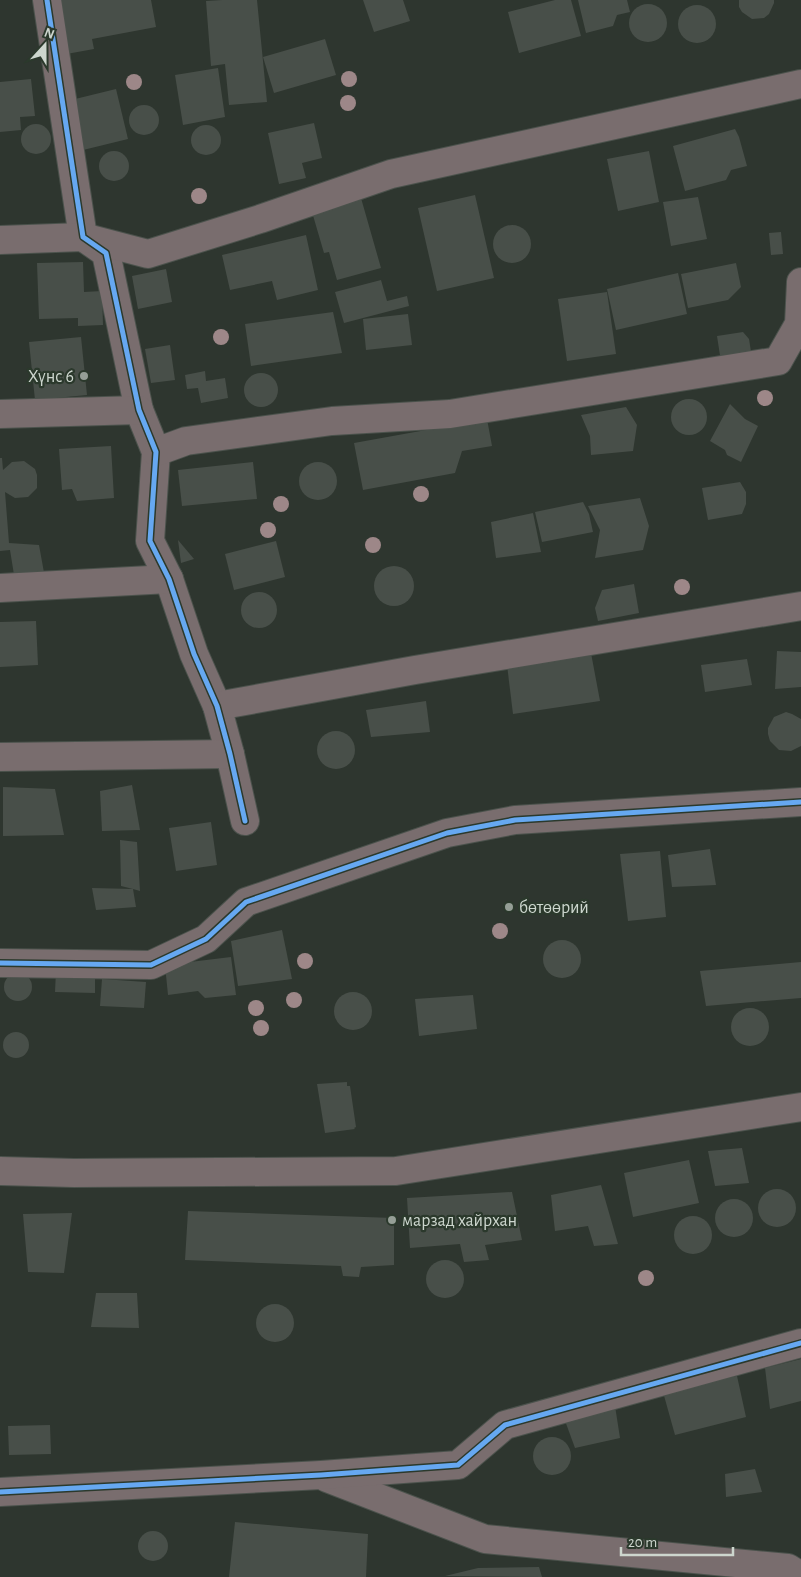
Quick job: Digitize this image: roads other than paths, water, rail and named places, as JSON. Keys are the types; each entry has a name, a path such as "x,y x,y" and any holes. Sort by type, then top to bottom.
{"street":[{"path":"47,0 83,238 106,253 139,410 156,452 150,541 169,579 194,654 217,706 245,821"},
{"path":"0,240 83,238 148,254 260,219 391,174 801,84"},
{"path":"156,452 186,441 332,421 450,414 778,361 799,324 801,282"},
{"path":"0,414 139,410"},
{"path":"0,588 169,579"},
{"path":"217,706 415,670 801,606"},
{"path":"0,757 230,754"},
{"path":"0,963 151,965 206,939 246,902 446,832 515,820 801,802"},
{"path":"0,1171 74,1173 396,1171 801,1106"},
{"path":"0,1492 321,1475 458,1464 505,1426 801,1343"},
{"path":"321,1475 485,1539 788,1568 801,1576"}],"place":[{"name":"Хүнс 6","path":"84,376"},
{"name":"бөтөөрий","path":"509,907"},
{"name":"марзад хайрхан","path":"392,1220"}]}
